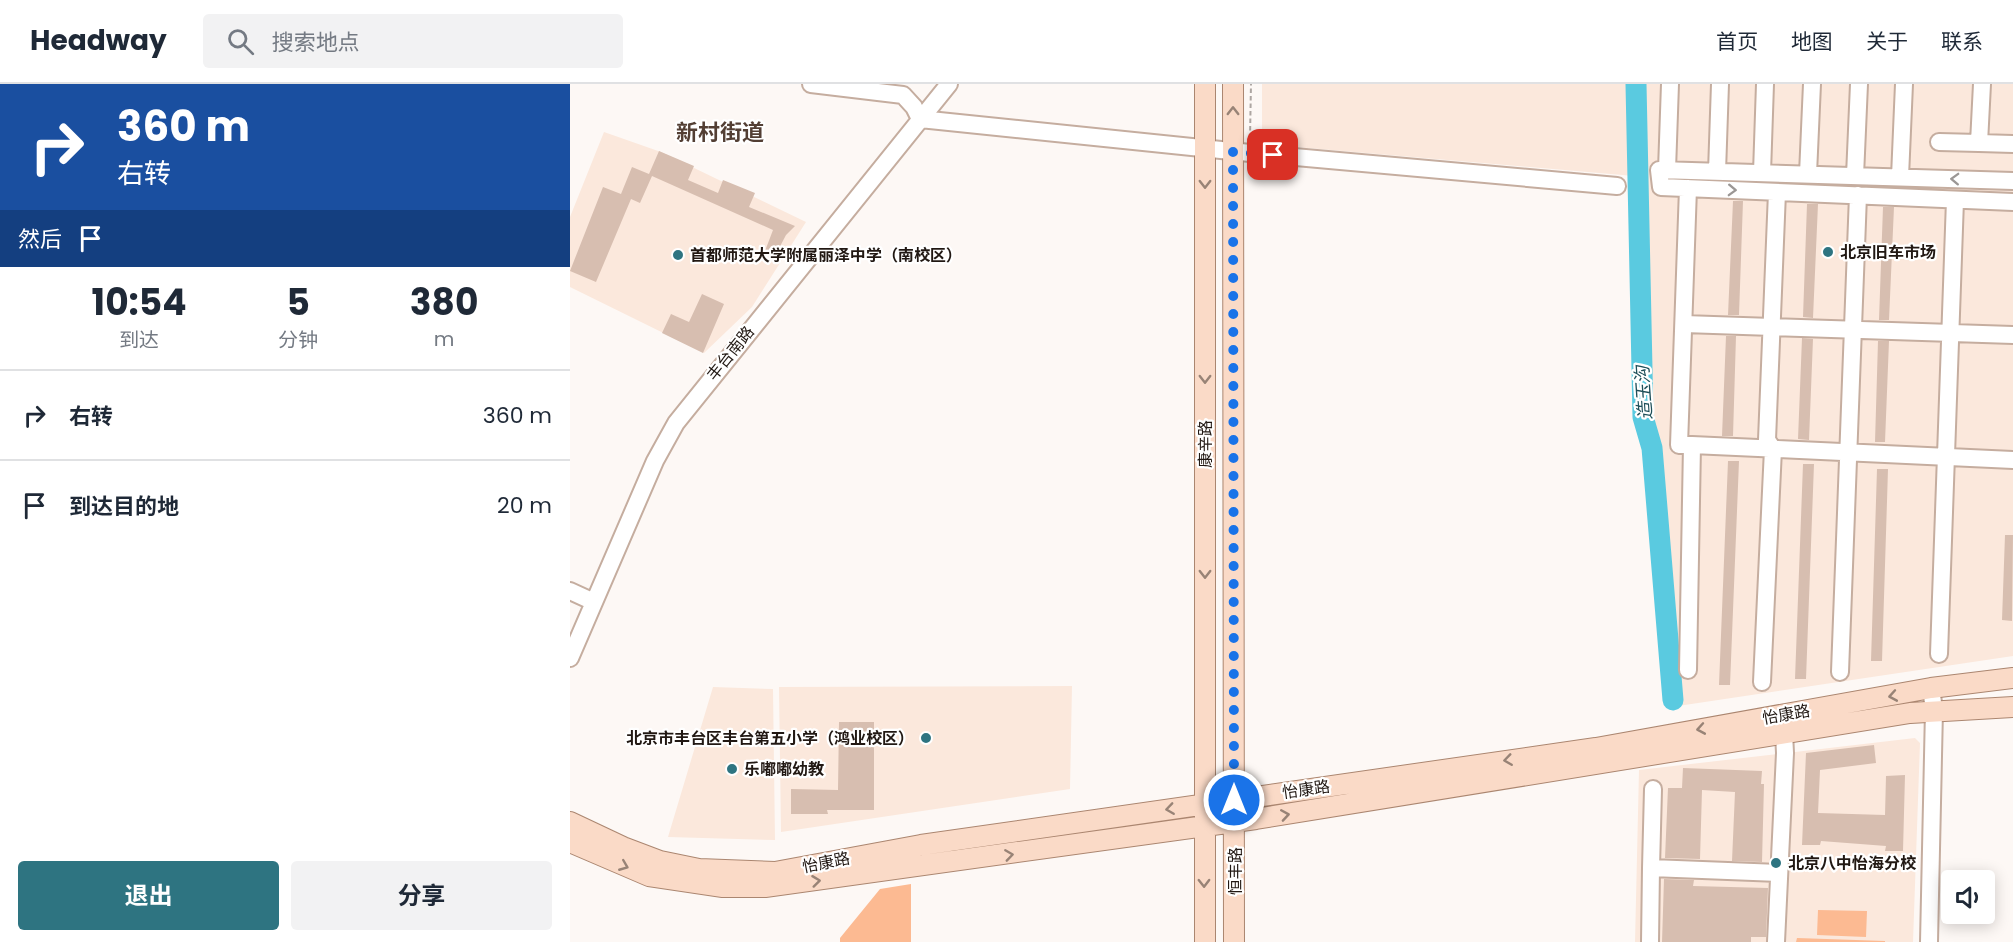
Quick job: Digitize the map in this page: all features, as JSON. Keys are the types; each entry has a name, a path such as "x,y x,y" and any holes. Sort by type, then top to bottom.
{"main road":[{"name":"康辛路","path":"1204,804 1205,84"},
{"name":"康辛路","path":"1233,84 1242,152 1234,800"},
{"name":"怡康路","path":"570,822 623,847 660,861 699,870 775,872 921,845 1596,748 1931,688 2013,678"},
{"name":"怡康路","path":"570,842 649,876 723,887 765,887 1235,823 1784,733 1934,711 2013,707"},
{"name":"恒丰路","path":"1234,800 1238,938"},
{"name":"恒丰路","path":"1203,942 1205,918 1204,804"}],"street":[{"path":"811,84 903,95 915,106 920,119 1205,149 1617,186"},
{"name":"丰台南路","path":"570,658 655,461 676,423 949,84"},
{"path":"1667,170 1670,84"},
{"path":"1717,172 1720,84"},
{"path":"1762,173 1765,84"},
{"path":"1808,174 1812,84"},
{"path":"1855,176 1859,84"},
{"path":"1900,177 1904,84"},
{"path":"1979,143 1982,84"},
{"path":"1939,142 2013,144"},
{"path":"2013,181 1659,170 1660,187 2013,202"},
{"path":"1688,188 1679,445 2013,460"},
{"path":"1762,682 1773,449 1767,440 1777,192"},
{"path":"1840,672 1858,195"},
{"path":"1939,654 1955,200"},
{"path":"1683,324 2013,335"},
{"path":"1688,670 1692,446"},
{"path":"570,591 594,602"},
{"path":"1929,942 1934,711 1931,688"},
{"path":"1776,942 1784,733"},
{"path":"1650,942 1653,789"},
{"path":"1651,868 1779,873"}],"path":[{"path":"1242,152 1251,84"}],"shaded area":[{"path":"1262,84 1631,84 1634,176 1262,144"},
{"name":"北京旧车市场","path":"1638,84 2013,84 2013,656 1678,706 1660,446 1649,419"},
{"name":"首都师范大学附属丽泽中学（南校区）","path":"604,132 661,152 806,222 752,307 704,353 570,287 570,217"},
{"name":"北京市丰台区丰台第五小学（鸿业校区）","path":"1072,686 1070,789 781,832 779,687"},
{"name":"乐嘟嘟幼教","path":"713,687 773,689 775,840 668,837"},
{"name":"北京八中怡海分校","path":"1915,738 1920,743 1913,942 1635,942 1639,770"},
{"path":"911,884 911,942 840,942 840,938 880,889"},
{"path":"1818,910 1867,911 1866,937 1817,935"},
{"path":"1797,938 1885,941 1885,942 1796,942"}],"building":[{"path":"659,151 694,166 688,180 718,193 723,180 755,193 749,207 795,226 786,235 775,256 765,251 773,230 652,176 640,203 631,199 596,282 570,271 603,187 621,194 632,167 649,174"},
{"path":"1733,201 1743,201 1739,315 1728,315"},
{"path":"1807,204 1818,204 1813,318 1803,317"},
{"path":"1883,207 1894,207 1889,320 1879,320"},
{"path":"702,294 724,304 703,353 662,333 671,314 689,322"},
{"path":"1726,336 1736,336 1733,436 1722,436"},
{"path":"1802,338 1813,339 1809,440 1798,439"},
{"path":"1878,341 1889,341 1885,442 1875,442"},
{"path":"1728,461 1739,461 1730,685 1719,685"},
{"path":"1803,464 1814,464 1806,679 1795,679"},
{"path":"1877,469 1888,469 1882,661 1871,661"},
{"path":"2005,535 2013,535 2012,621 2002,620"},
{"path":"839,722 874,722 874,810 827,810 828,814 791,814 791,789 838,790"},
{"path":"1874,745 1876,763 1820,770 1818,813 1885,815 1886,776 1905,775 1903,851 1885,851 1886,846 1821,841 1820,845 1802,845 1806,753"},
{"path":"1683,768 1762,771 1761,784 1764,784 1762,862 1732,861 1735,792 1702,790 1700,859 1665,858 1668,788 1682,788"},
{"path":"1664,879 1694,880 1693,886 1768,888 1766,937 1751,937 1751,942 1662,942"}],"waterway":[{"name":"造玉沟","path":"1636,84 1643,417 1652,448 1673,700"}],"place":[{"name":"北京旧车市场","path":"1828,252"},
{"name":"首都师范大学附属丽泽中学（南校区）","path":"678,255"},
{"name":"北京市丰台区丰台第五小学（鸿业校区）","path":"926,738"},
{"name":"乐嘟嘟幼教","path":"732,769"},
{"name":"北京八中怡海分校","path":"1776,863"}],"district":[{"name":"新村街道","path":"720,132"}],"route":[{"path":"1234,800 1233,152 1273,155"}]}
